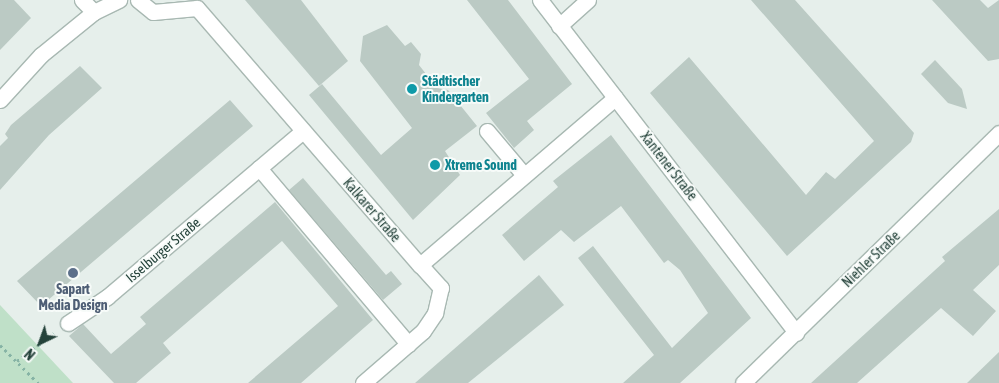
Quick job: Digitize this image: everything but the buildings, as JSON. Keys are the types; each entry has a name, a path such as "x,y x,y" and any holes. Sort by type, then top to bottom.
{"street":[{"path":"82,0 94,12"},
{"path":"0,100 41,55 94,12 119,0"},
{"name":"Kalkarer Straße","path":"138,0 153,12 197,8 441,288 435,313 408,344"},
{"name":"Xantener Straße","path":"540,0 796,333"},
{"path":"560,26 588,0"},
{"path":"420,265 615,98"},
{"name":"Isselburger Straße","path":"68,322 107,297 303,131"},
{"path":"487,131 524,175"},
{"name":"Niehler Straße","path":"743,383 999,133"},
{"path":"259,168 408,344 363,383"}],"path":[{"path":"17,361 68,322"},
{"path":"0,345 38,383"}],"green space":[{"path":"0,305 73,383 0,383"}],"place":[{"name":"Städtischer Kindergarten","path":"412,89"},
{"name":"Xtreme Sound","path":"435,165"},
{"name":"Sapart Media Design","path":"73,273"}]}
